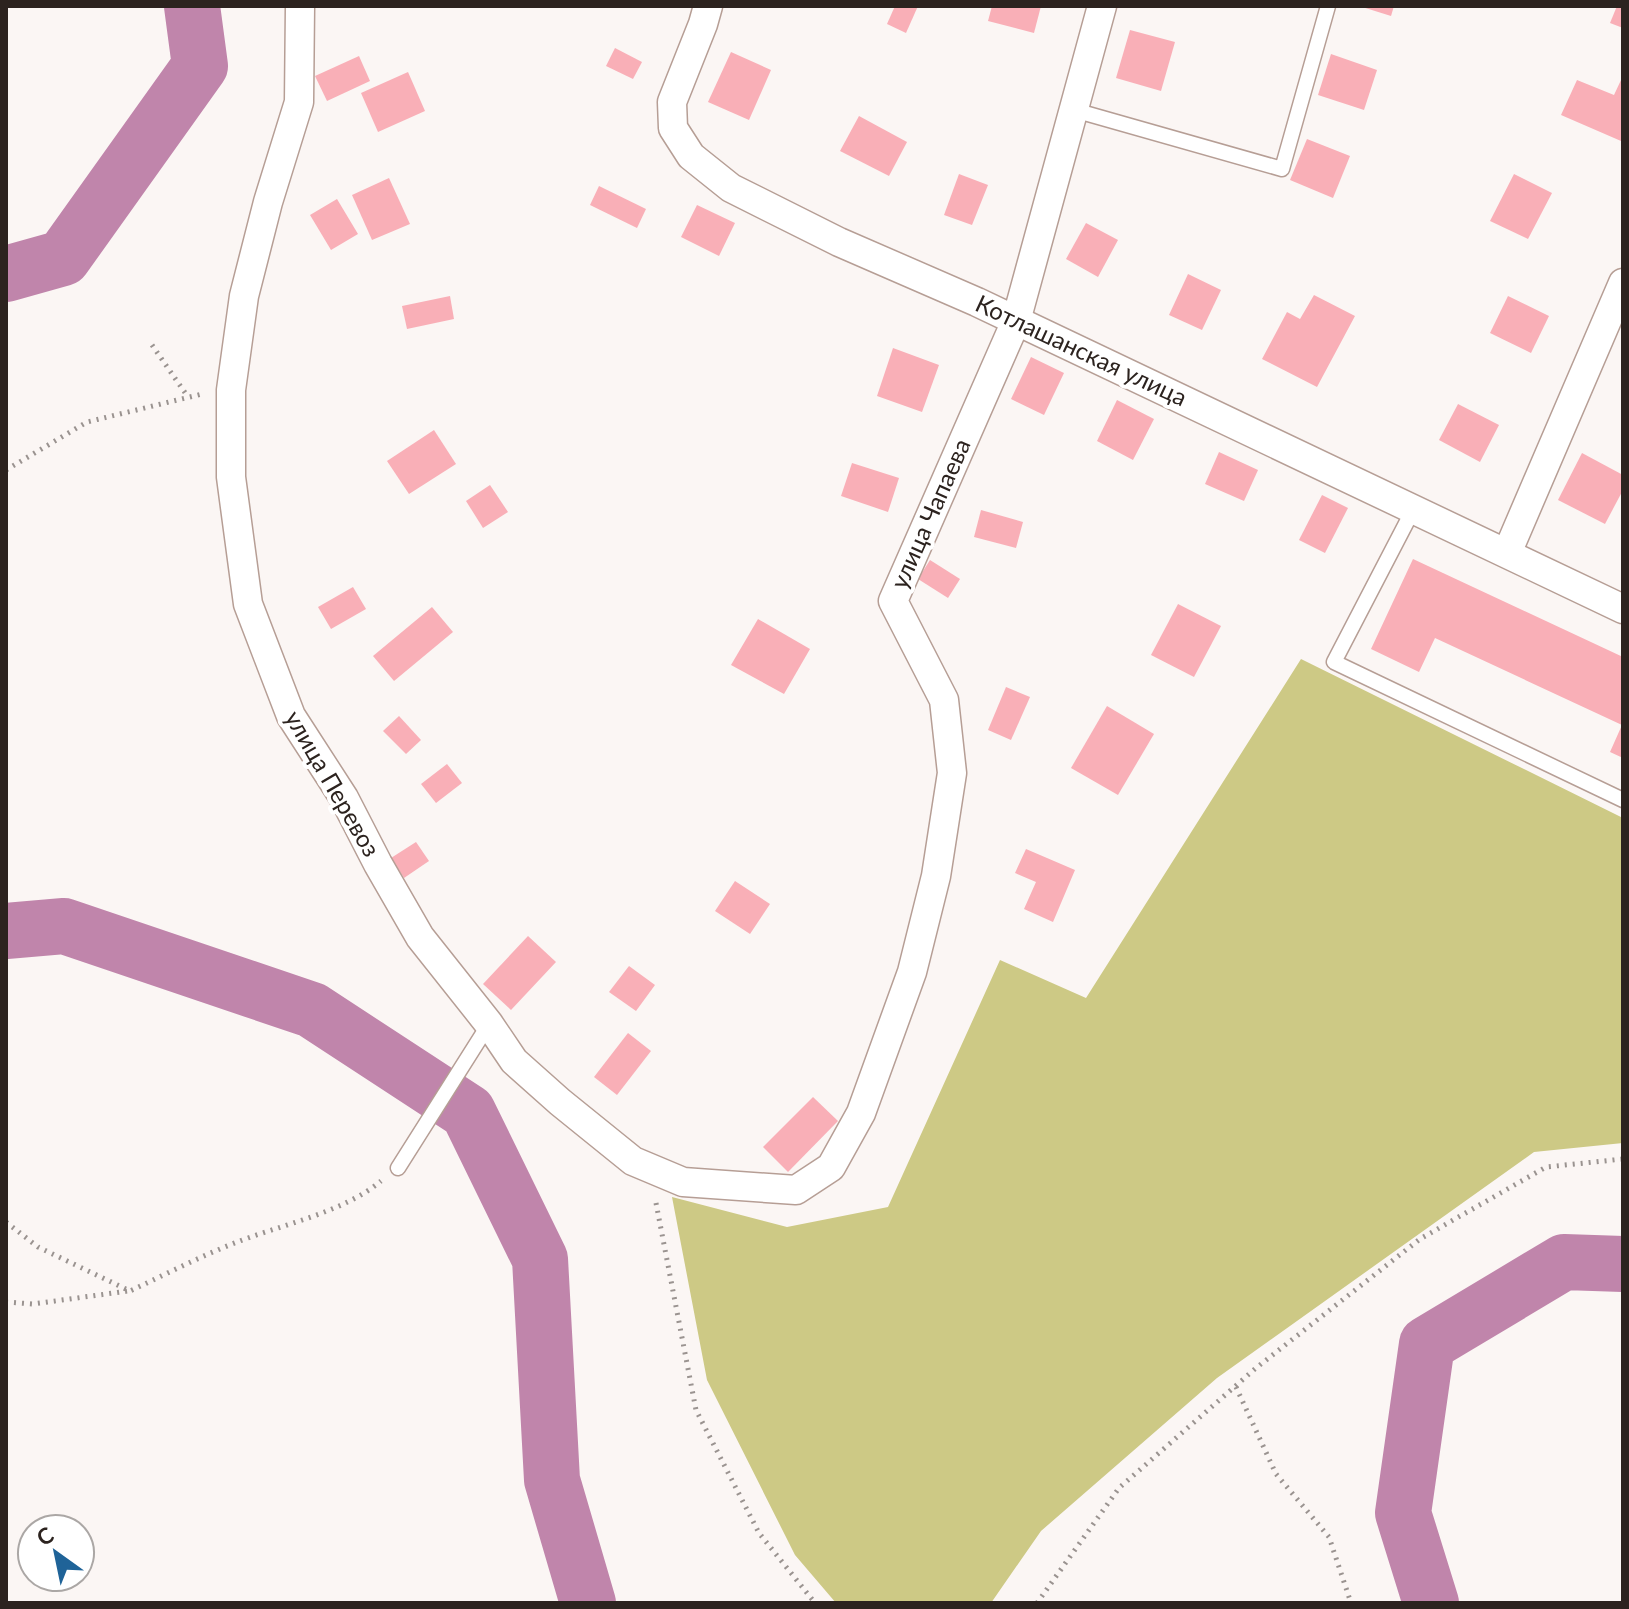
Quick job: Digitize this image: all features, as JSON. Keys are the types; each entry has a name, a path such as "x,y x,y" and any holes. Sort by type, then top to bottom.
{"street":[{"name":"улица Перевоз","path":"300,6 299,102 268,202 244,296 231,390 231,477 248,604 291,716 344,798 420,937 481,1036 633,1161 683,1182 756,1189"},
{"name":"Котлашанская улица","path":"708,6 672,102 673,128 691,156 731,188 839,242 1016,321 1623,609"},
{"name":"улица Чапаева","path":"756,1189 796,1190 831,1167 861,1113 912,972 936,876 952,773 944,700 893,601 1016,321 1102,6"},
{"path":"1507,553 1623,283"}],"lane":[{"path":"1074,110 1282,169 1328,6"},
{"path":"1413,510 1334,662 1623,800"},
{"path":"398,1168 481,1036"}],"path":[{"path":"152,345 188,397"},
{"path":"6,470 87,422 188,397 231,390"},
{"path":"1037,1603 1119,1488 1236,1387 1420,1239 1546,1167 1623,1159"},
{"path":"649,1167 696,1410 759,1533 815,1603"},
{"path":"6,1302 33,1304 130,1291 232,1244 369,1191 398,1168"},
{"path":"6,1222 38,1247 130,1291"},
{"path":"1236,1387 1276,1474 1329,1537 1351,1603"}],"shaded area":[{"path":"1301,659 1623,818 1623,1143 1534,1152 1217,1378 1041,1531 991,1603 836,1603 795,1555 707,1380 672,1197 787,1227 888,1207 1000,960 1086,998"}],"building":[{"path":"895,6 918,6 906,33 887,24"},
{"path":"992,6 1041,6 1034,33 988,21"},
{"path":"1359,6 1394,6 1391,16"},
{"path":"1617,6 1623,6 1623,28 1610,23"},
{"path":"1130,30 1175,42 1161,91 1116,78"},
{"path":"615,48 642,62 633,79 606,66"},
{"path":"731,52 771,70 749,120 708,102"},
{"path":"1331,54 1377,70 1364,110 1318,95"},
{"path":"359,56 370,81 327,101 315,76"},
{"path":"408,72 425,111 378,132 361,93"},
{"path":"1577,80 1614,95 1623,81 1621,141 1561,115"},
{"path":"859,116 907,142 889,176 840,151"},
{"path":"1307,139 1350,156 1333,198 1290,180"},
{"path":"959,174 988,185 972,225 944,215"},
{"path":"1514,174 1552,193 1528,239 1490,221"},
{"path":"389,178 410,224 372,240 352,195"},
{"path":"599,186 646,209 637,228 590,205"},
{"path":"337,199 358,234 331,250 310,215"},
{"path":"697,205 735,223 719,256 681,237"},
{"path":"1086,223 1118,240 1098,277 1066,259"},
{"path":"1188,274 1221,290 1202,330 1169,315"},
{"path":"1314,295 1355,316 1317,387 1262,359 1287,312 1300,319"},
{"path":"450,296 454,319 407,329 402,306"},
{"path":"1508,296 1549,316 1531,353 1490,333"},
{"path":"893,348 939,365 922,412 877,396"},
{"path":"1031,357 1064,373 1044,415 1011,399"},
{"path":"1117,400 1154,419 1133,460 1097,441"},
{"path":"1458,404 1499,425 1480,462 1439,440"},
{"path":"434,430 456,464 409,494 387,461"},
{"path":"1219,452 1258,470 1244,501 1205,484"},
{"path":"1582,453 1623,475 1623,490 1605,524 1558,500"},
{"path":"852,463 899,478 888,512 841,496"},
{"path":"490,485 508,512 483,528 466,501"},
{"path":"1322,495 1348,508 1325,553 1299,540"},
{"path":"981,510 1023,522 1016,548 974,537"},
{"path":"1413,559 1623,657 1623,758 1610,752 1622,725 1435,638 1419,672 1371,649"},
{"path":"930,560 960,579 948,598 918,579"},
{"path":"353,587 366,609 331,629 318,607"},
{"path":"1178,604 1221,626 1194,677 1151,655"},
{"path":"432,607 453,632 394,681 373,656"},
{"path":"758,619 810,649 784,694 731,665"},
{"path":"1006,687 1030,697 1011,740 988,730"},
{"path":"1107,706 1154,734 1118,795 1071,768"},
{"path":"399,716 421,740 406,754 383,731"},
{"path":"447,764 462,783 436,803 421,784"},
{"path":"416,842 429,861 404,878 391,858"},
{"path":"1026,849 1075,870 1053,922 1024,909 1036,882 1015,873"},
{"path":"735,881 770,904 750,934 715,911"},
{"path":"528,936 556,962 511,1010 483,984"},
{"path":"629,966 655,985 636,1011 609,992"},
{"path":"628,1033 651,1051 617,1095 594,1077"},
{"path":"813,1097 838,1121 788,1172 763,1147"}],"waterway":[{"path":"6,274 63,258 200,66 192,6"},
{"path":"6,931 64,926 312,1010 468,1112 540,1259 552,1480 588,1603"},
{"path":"1431,1603 1403,1513 1427,1344 1564,1262 1623,1264"}]}
